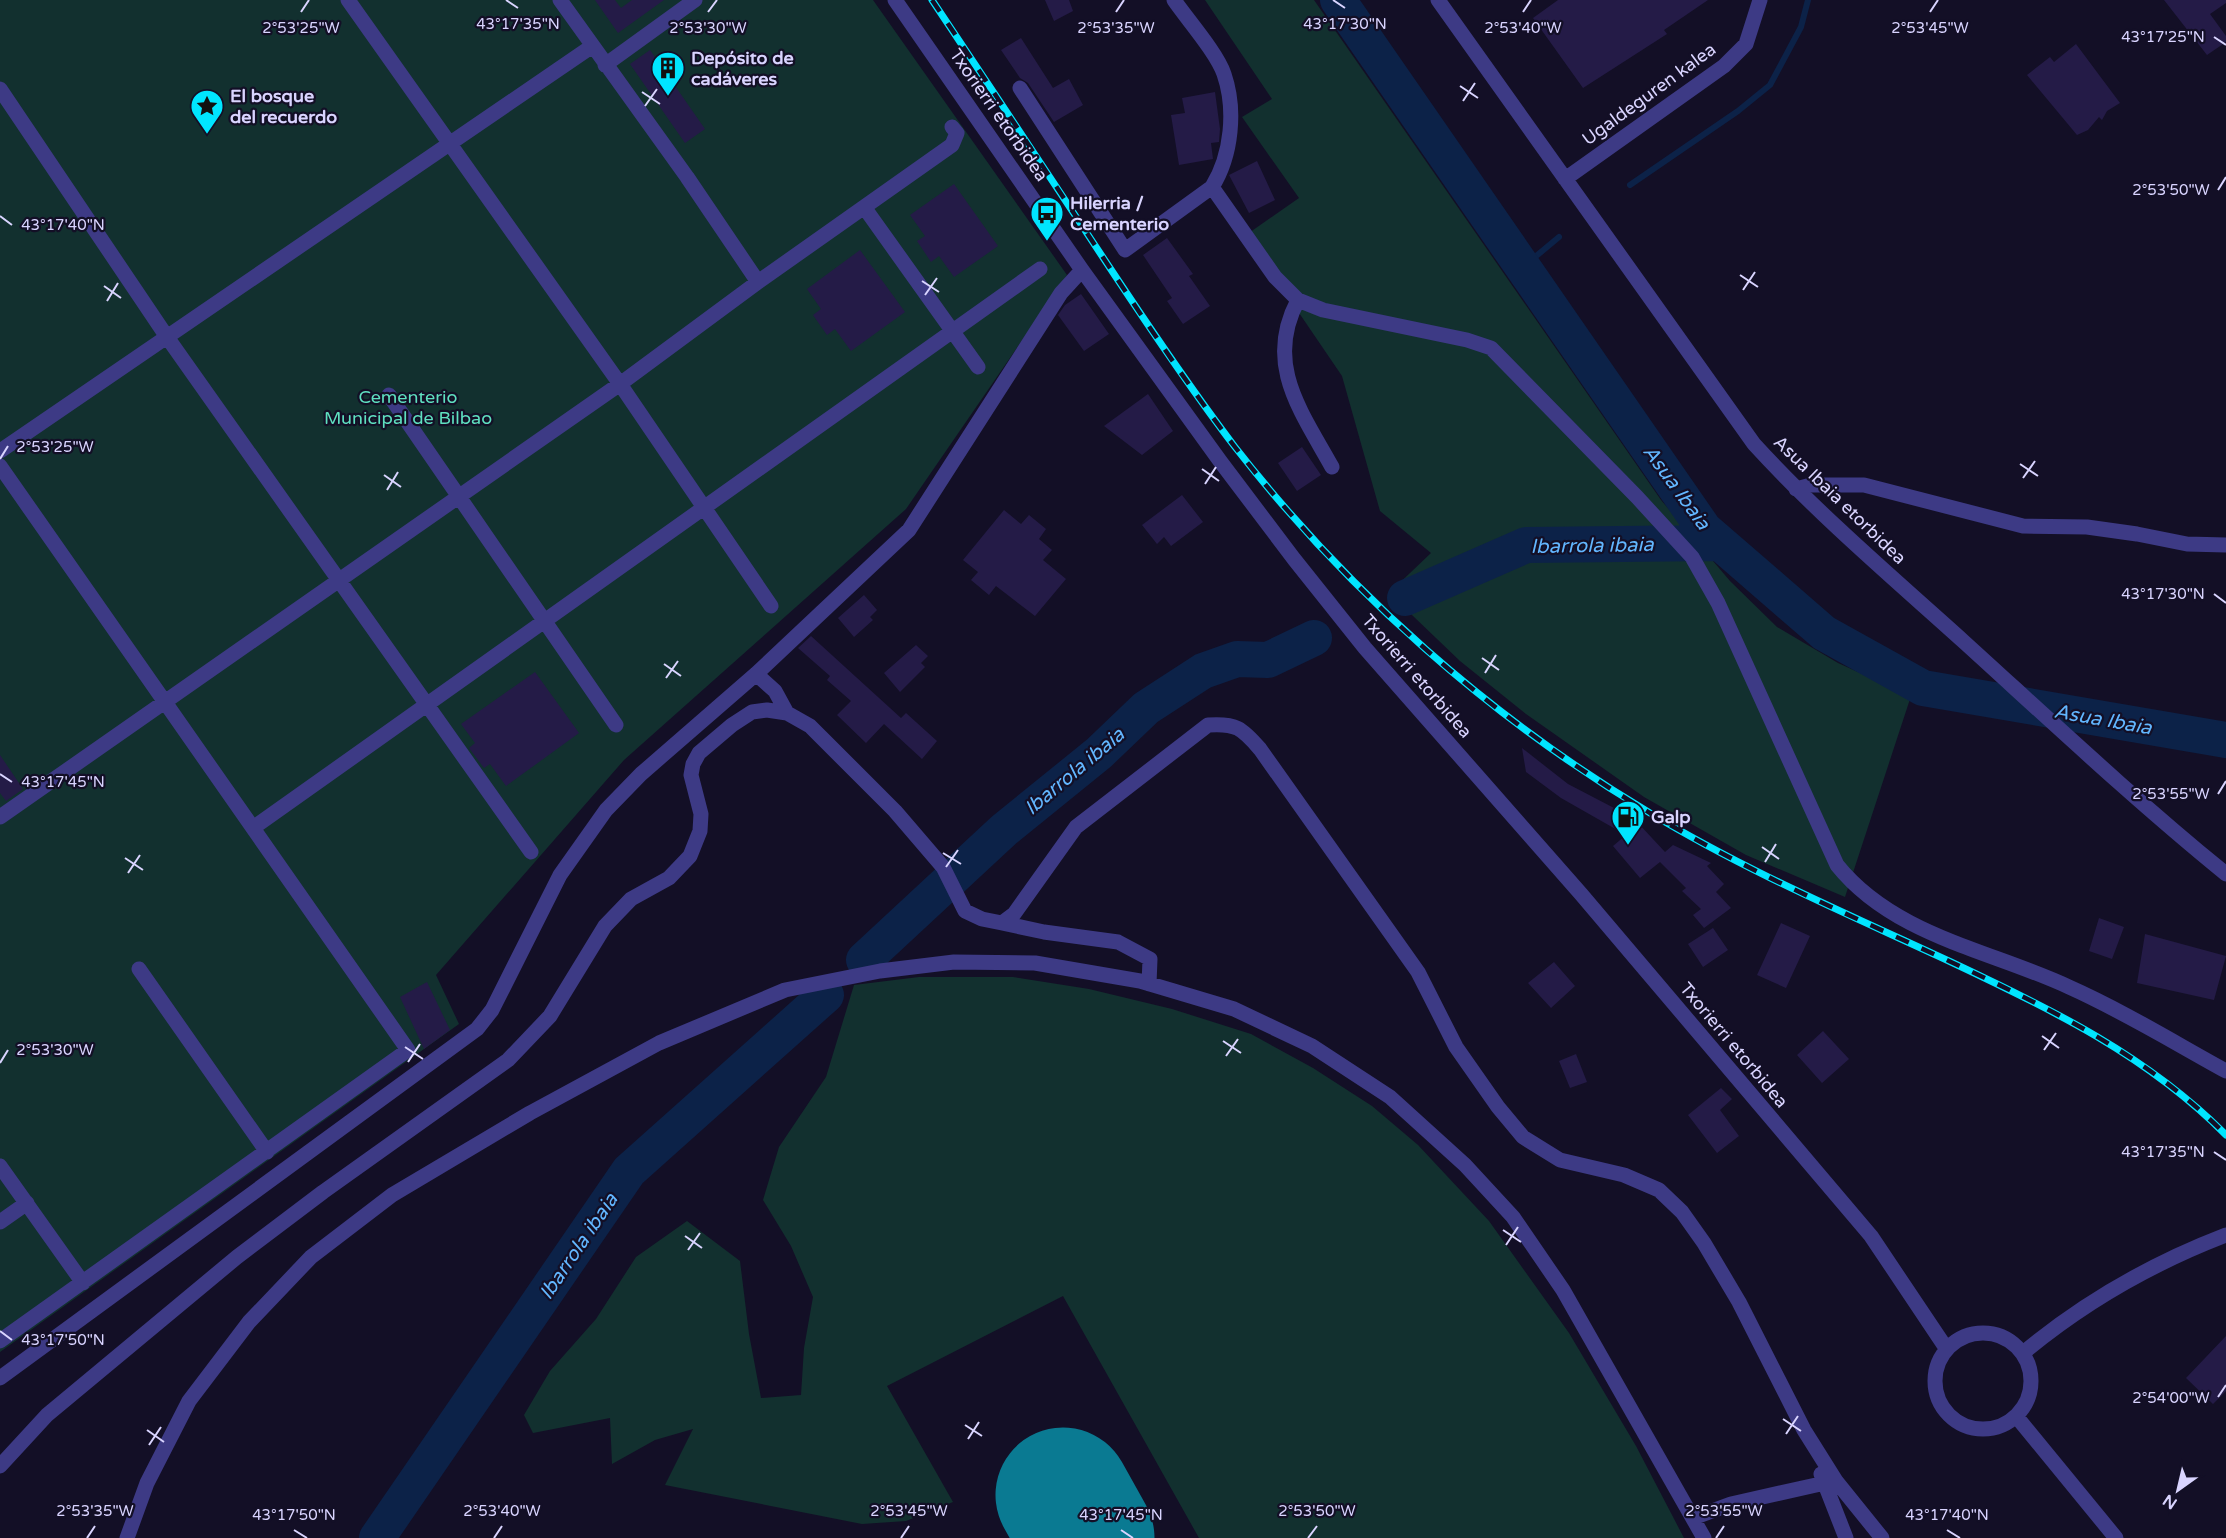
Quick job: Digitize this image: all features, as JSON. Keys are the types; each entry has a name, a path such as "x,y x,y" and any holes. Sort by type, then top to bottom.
{"street":[{"path":"348,0 448,145 620,384 771,606"},
{"path":"560,0 591,47 687,177 758,282"},
{"path":"605,65 695,0"},
{"name":"Txorierri etorbidea","path":"895,0 1082,270 1220,461 1365,648 1581,894 1871,1236 1946,1348"},
{"path":"1020,87 1125,250 1212,187 1221,173 1228,148 1228,92 1223,72 1174,0"},
{"name":"Asua Ibaia etorbidea","path":"1438,0 1741,427 1796,489 2134,796 2226,874"},
{"name":"Ugaldeguren kalea","path":"1565,179 1724,66 1746,44 1760,0"},
{"path":"0,451 591,47"},
{"path":"0,89 167,337 531,852"},
{"path":"0,817 620,384 758,282 952,145 957,133 952,127"},
{"path":"1212,187 1275,277 1298,300 1323,310 1467,340 1491,348 1670,532 1692,557 1718,603 1837,865 1852,884 1869,899 1908,923 2069,987 2226,1071"},
{"path":"864,207 978,367"},
{"path":"253,828 704,510 1040,269"},
{"path":"0,1378 477,1029 492,1010 560,874 606,810 641,774 756,674 909,530 1061,293 1082,270"},
{"path":"1298,300 1288,320 1283,355 1286,378 1332,467"},
{"path":"389,395 616,725"},
{"path":"0,466 408,1050 0,1341"},
{"path":"1796,489 1811,485 1864,485 2023,525 2087,527 2187,544 2226,545"},
{"path":"756,674 775,691 787,713"},
{"path":"0,1466 47,1415 194,1292 323,1192 508,1060 535,1035 550,1016 605,926 631,899 669,878 690,856 700,831 701,814 691,775 699,753 732,725 752,712 767,710 787,713 810,726 895,812 943,867 965,911 982,919 1044,933 1118,942 1150,959 1149,984"},
{"path":"1002,923 1014,914 1076,827 1208,725 1231,724 1248,735 1418,972 1456,1047 1498,1107 1523,1137 1560,1160 1624,1175 1659,1190 1682,1212 1704,1243 1739,1302 1804,1430 1836,1481 1882,1538"},
{"path":"128,1538 147,1483 189,1401 249,1322 311,1257 392,1195 659,1043 785,990 880,971 954,963 1035,963 1149,984 1234,1009 1312,1046 1390,1097 1465,1165 1513,1217 1563,1290 1704,1538"},
{"path":"139,969 267,1152"},
{"path":"0,1166 83,1283"},
{"path":"0,1222 27,1203"},
{"path":"2023,1353 2130,1279 2182,1252 2226,1236"},
{"path":"1986,1332 2001,1335 2023,1353 2031,1380 2027,1400 2016,1416 2002,1425 1986,1429 1970,1427 1955,1420 1944,1409 1936,1394 1934,1378 1938,1362 1946,1348 1958,1339 1971,1333 1986,1332"},
{"path":"2016,1416 2116,1538"},
{"path":"1804,1430 1846,1538"},
{"path":"1693,1518 1731,1504 1825,1483"}],"green space":[{"name":"Cementerio Municipal de Bilbao","path":"0,0 873,0 1067,275 906,509 624,760 436,975 459,1024 0,1352"},
{"path":"1205,0 1314,0 1661,500 1730,581 1777,627 1838,663 1911,696 1845,897 1746,855 1644,797 1526,714 1460,661 1389,593 1431,553 1380,511 1342,376 1246,235 1299,198 1242,117 1272,99"},
{"path":"919,977 1013,977 1089,989 1172,1009 1251,1034 1313,1068 1372,1106 1418,1145 1489,1221 1569,1333 1636,1446 1684,1538 1199,1538 1063,1296 887,1386 953,1502 906,1521 862,1524 665,1485 693,1429 655,1440 612,1464 610,1418 533,1433 524,1415 550,1371 596,1319 636,1257 687,1221 740,1261 749,1334 761,1398 801,1395 804,1348 813,1297 791,1246 763,1200 779,1147 826,1077 854,985"}],"building":[{"path":"595,0 615,0 621,8 632,0 664,0 618,33"},
{"path":"1045,0 1069,0 1073,11 1054,21"},
{"path":"1558,0 1708,0 1664,30 1667,34 1583,88 1533,18"},
{"path":"2164,0 2226,0 2226,3 2210,14 2226,36 2226,42 2207,55"},
{"path":"1021,38 1053,88 1069,79 1083,105 1054,122 1028,83 1020,78 1001,50"},
{"path":"2076,44 2120,103 2107,111 2102,120 2099,117 2088,130 2077,135 2027,75 2050,57 2054,62"},
{"name":"Depósito de cadáveres","path":"650,50 705,129 685,143 630,64"},
{"path":"1215,92 1220,129 1219,142 1211,143 1213,159 1179,165 1171,115 1185,113 1182,98"},
{"path":"1257,161 1275,200 1249,213 1229,175"},
{"path":"954,184 998,246 954,277 939,256 931,262 917,241 925,236 910,215"},
{"path":"1167,238 1193,274 1189,276 1210,306 1183,324 1167,301 1172,298 1143,255"},
{"path":"860,250 905,312 851,351 835,329 827,335 813,315 821,309 807,289"},
{"path":"1081,294 1109,334 1084,351 1058,315 1065,305"},
{"path":"1148,394 1173,431 1142,455 1104,426"},
{"path":"1302,447 1321,475 1297,491 1278,463"},
{"path":"1182,495 1203,522 1171,546 1164,537 1157,544 1142,525"},
{"path":"1004,510 1021,524 1029,515 1046,529 1039,539 1052,550 1043,560 1066,579 1035,616 996,586 989,595 971,580 978,572 963,560"},
{"path":"864,595 877,610 870,617 873,620 854,637 838,618"},
{"path":"811,636 901,718 906,713 937,741 922,759 884,724 866,743 837,715 851,701 827,680 830,676 798,648"},
{"path":"916,645 928,656 921,663 925,667 900,692 884,673"},
{"path":"535,672 579,733 506,786 490,764 484,768 469,748 475,743 461,724"},
{"path":"1522,748 1568,784 1639,821 1638,823 1665,852 1673,845 1711,863 1707,866 1724,884 1716,892 1731,908 1704,928 1693,915 1701,909 1682,891 1686,888 1660,862 1640,878 1613,846 1626,835 1561,798 1526,772"},
{"path":"0,755 23,789 6,801 0,793"},
{"path":"2099,918 2124,927 2112,959 2089,951"},
{"path":"1781,923 1810,936 1786,988 1757,975"},
{"path":"1713,928 1728,950 1703,967 1688,944"},
{"path":"2145,934 2226,956 2214,1000 2137,983"},
{"path":"1554,962 1575,986 1551,1008 1528,983"},
{"path":"427,982 450,1030 424,1049 400,997"},
{"path":"1823,1031 1849,1059 1822,1083 1797,1055"},
{"path":"1576,1054 1587,1082 1570,1088 1559,1061"},
{"path":"1721,1088 1732,1099 1720,1110 1739,1136 1717,1153 1688,1115"},
{"path":"2226,1336 2226,1391 2213,1404 2186,1378"}],"waterway":[{"name":"Asua Ibaia","path":"1338,0 1704,529 1824,633 1923,688 2226,740"},
{"path":"1630,185 1738,111 1770,85 1801,27 1808,0"},
{"path":"1523,267 1559,237"},
{"name":"Ibarrola ibaia","path":"1405,598 1526,545 1718,543"},
{"name":"Ibarrola ibaia","path":"864,960 1004,830 1099,753 1146,708 1203,671 1237,659 1268,660 1314,638"},
{"name":"Ibarrola ibaia","path":"377,1538 629,1171 826,995"}],"runway":[{"path":"1063,1495 1087,1538"}],"railway":[{"path":"932,0 1154,334 1235,447 1279,501 1326,552 1374,602 1426,649 1534,736 1591,776 1650,813 1723,854 2025,998 2097,1037 2164,1081 2226,1135"}],"place":[{"name":"Depósito de cadáveres","path":"668,97"},
{"name":"El bosque del recuerdo","path":"207,135"},
{"name":"Hilerria / Cementerio","path":"1047,242"},
{"name":"Galp","path":"1628,846"}]}
